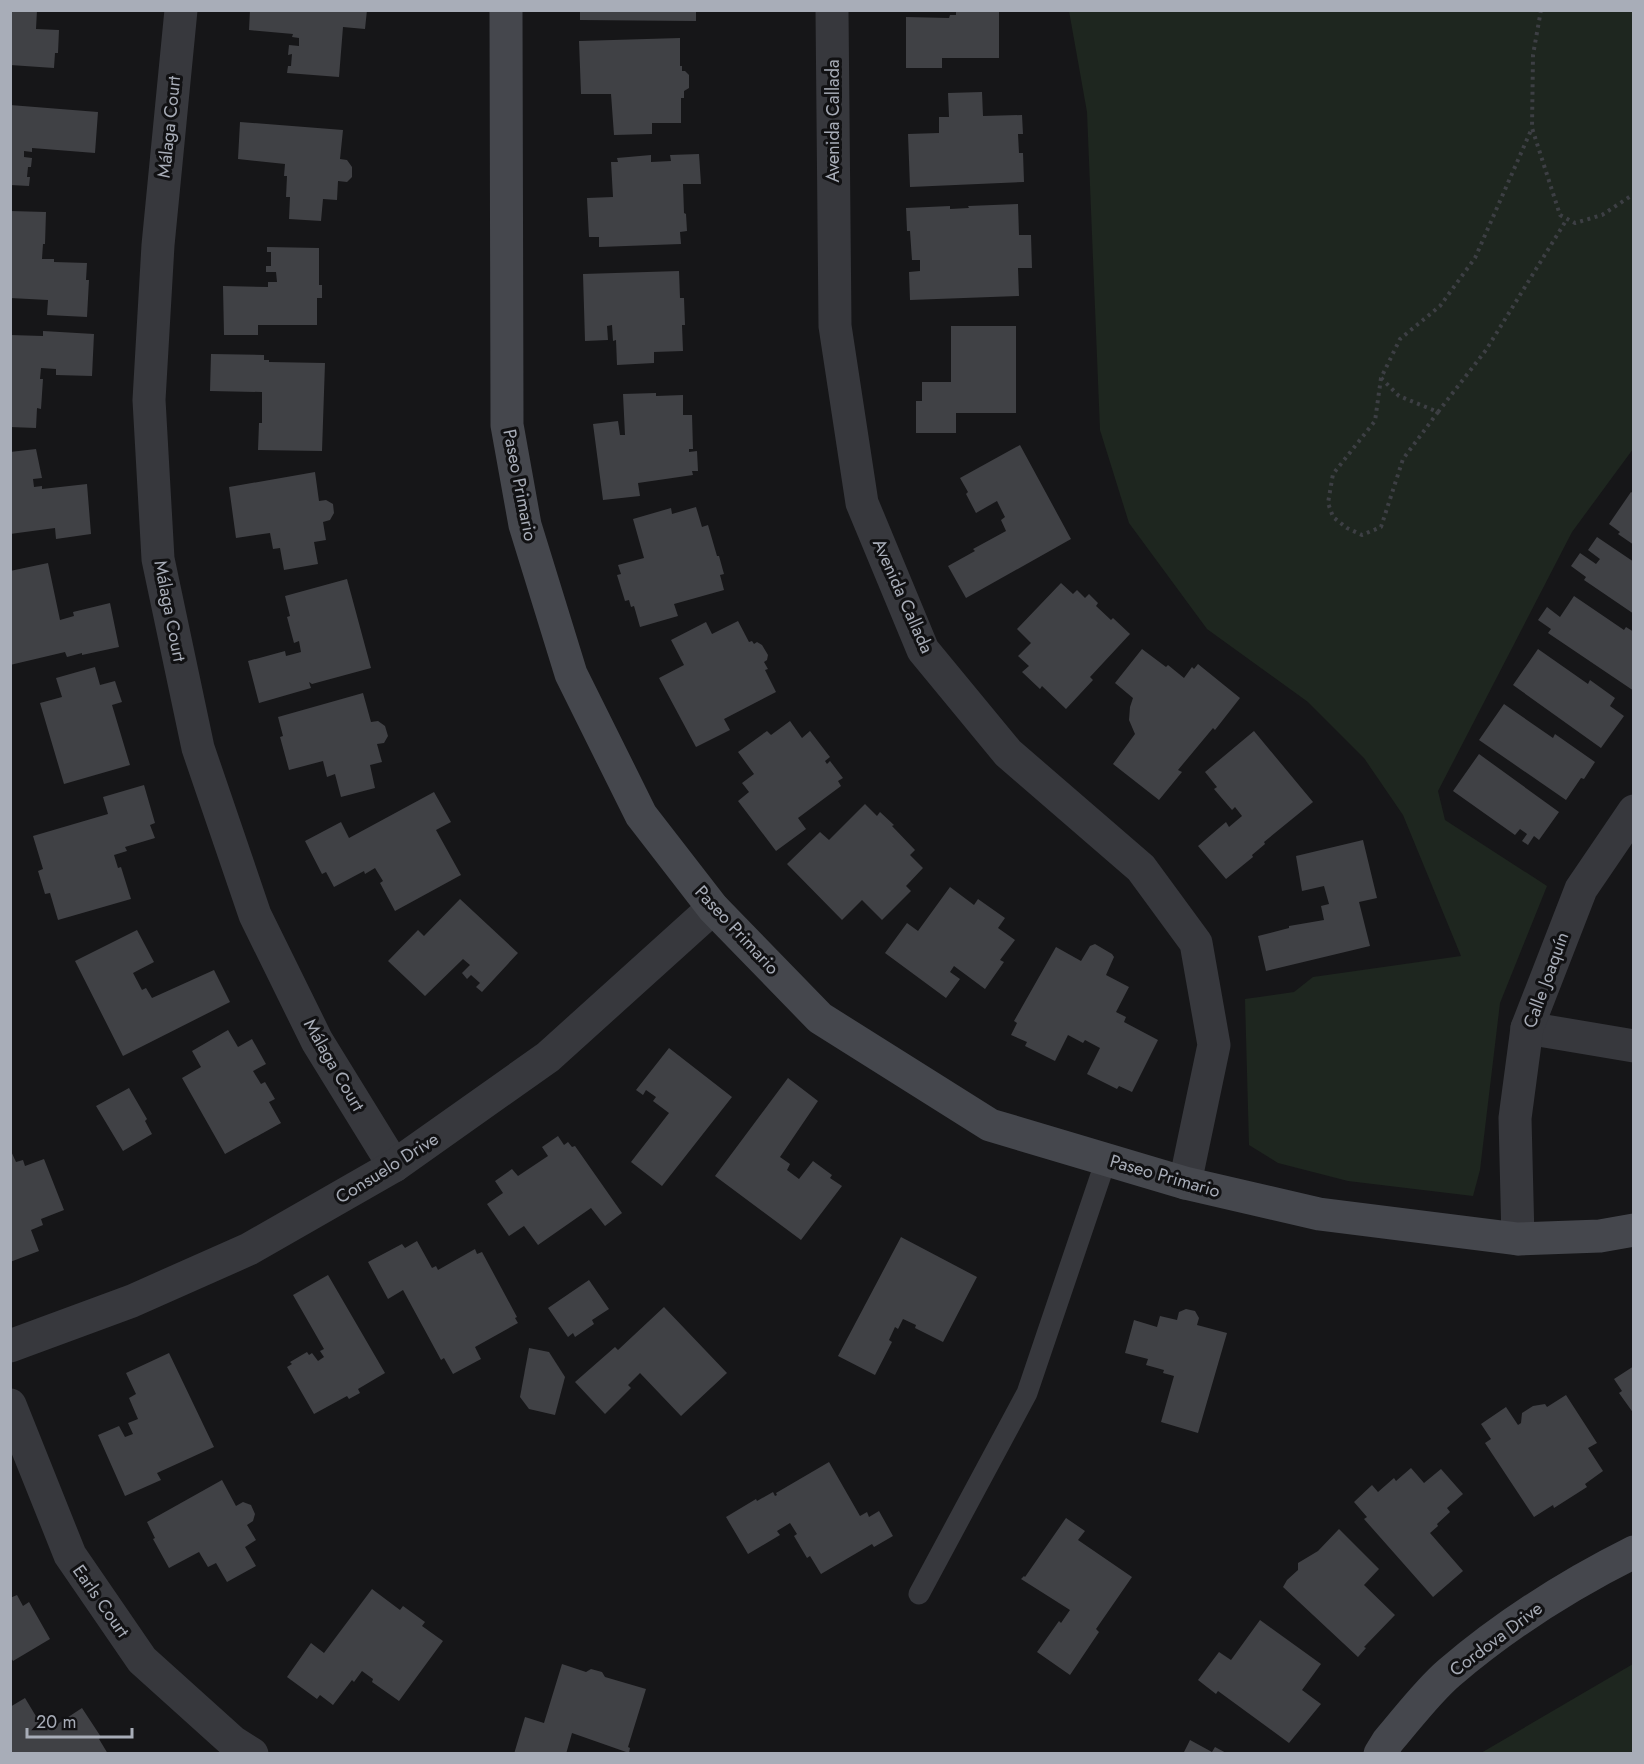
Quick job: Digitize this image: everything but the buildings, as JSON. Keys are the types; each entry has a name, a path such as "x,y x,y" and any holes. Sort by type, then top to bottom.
{"street":[{"name":"Málaga Court","path":"181,10 158,245 149,400 158,559 198,748 255,915 317,1041 394,1166"},
{"name":"Paseo Primario","path":"506,10 507,425 525,525 570,674 641,815 712,908 820,1018 990,1125 1185,1183 1319,1214 1518,1239 1600,1236 1634,1230"},
{"name":"Avenida Callada","path":"832,10 835,326 862,503 923,650 1008,753 1141,868 1196,943 1214,1045 1185,1183"},
{"name":"Calle Joaquín","path":"1518,1239 1515,1118 1527,1028 1581,889 1634,811"},
{"name":"Consuelo Drive","path":"10,1346 132,1301 249,1249 394,1166 548,1057 712,908"},
{"path":"1527,1028 1634,1046"},
{"name":"Earls Court","path":"10,1405 76,1565 142,1660 233,1742 252,1754"},
{"name":"Cordova Drive","path":"1380,1754 1388,1741 1448,1674 1535,1608 1598,1570 1634,1552"}],"lane":[{"path":"919,1594 1027,1393 1107,1160"}],"path":[{"path":"1540,10 1533,56 1532,128 1560,215 1575,223 1602,215 1634,194"},
{"path":"1532,128 1475,258 1440,306 1400,339 1381,378 1375,421 1333,474 1328,503 1334,517 1347,528 1362,535 1381,526 1403,459 1486,350 1568,219"},
{"path":"1381,378 1399,396 1438,412"}],"shaded area":[{"path":"1069,11 1633,11 1633,449 1572,532 1438,791 1445,820 1547,886 1500,1003 1480,1170 1473,1196 1348,1181 1278,1163 1249,1145 1245,999 1294,992 1313,977 1461,956 1403,815 1364,758 1308,702 1207,629 1129,523 1100,430 1087,112"},
{"path":"1633,1664 1633,1753 1481,1753"}]}
